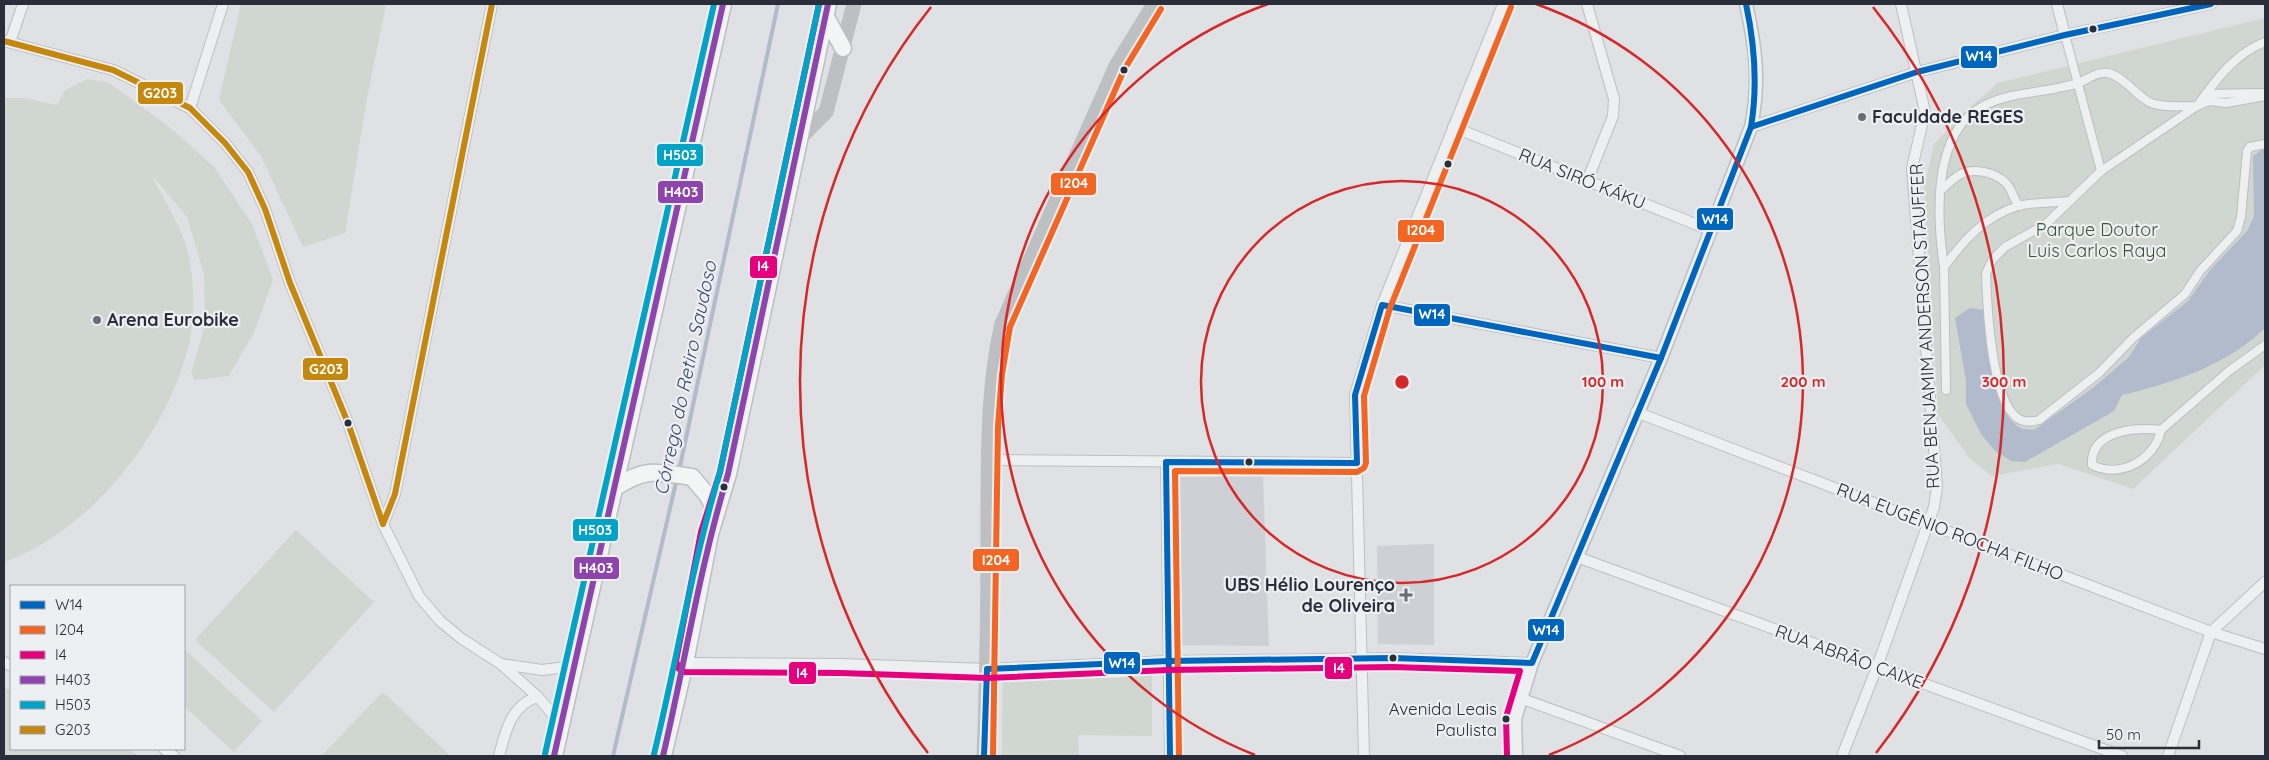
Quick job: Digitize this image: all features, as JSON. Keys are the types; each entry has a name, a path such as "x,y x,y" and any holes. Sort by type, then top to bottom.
{"main road":[{"path":"554,756 616,487 723,4"},
{"path":"798,140 826,112 854,4"},
{"path":"984,756 987,669 988,460 997,347 1002,324 1116,66 1154,4"},
{"path":"827,10 843,48"},
{"path":"663,756 686,663 716,513 728,474 827,10"},
{"path":"616,487 638,473 649,472 692,477 708,496 716,513"}],"street":[{"path":"23,4 7,42 113,70 190,108 226,143 248,172 265,209 290,283 348,423 383,524 419,596 440,621 462,639 501,664 538,697 547,706 560,728"},
{"path":"190,108 223,4"},
{"path":"383,524 395,494 492,4"},
{"path":"1364,756 1354,395 1382,305 1503,4"},
{"path":"1587,4 1614,100 1613,116 1587,181"},
{"path":"1516,756 1515,719 1532,662 1636,412 1661,358 1751,127 1757,96 1756,66 1753,32 1746,4"},
{"name":"RUA BENJAMIM ANDERSON STAUFFER","path":"1842,756 1878,667 1934,508 1937,487 1912,168 1925,112 1901,4"},
{"path":"2057,4 2101,171"},
{"path":"1751,127 1917,72 2065,35 2210,4"},
{"path":"2197,106 2233,61 2249,48 2265,42"},
{"path":"1946,390 1944,267 1939,234 1941,190 1950,143 1964,121 1982,107 2005,98 2077,84 2099,73 2108,73 2133,87 2151,103 2197,106"},
{"path":"2206,94 2265,94"},
{"path":"2265,94 2226,103 2209,101 2197,106 2101,171 2046,224 2005,247 1993,259 1986,273 1997,376 2009,409 2018,419 2030,422 2039,420 2099,373 2134,338 2185,294 2200,271 2237,231 2241,217 2247,151 2250,147 2265,144"},
{"name":"RUA SIRÓ KÁKU","path":"1453,127 1710,230"},
{"path":"1941,190 1958,176 1970,171 1991,174 2006,183 2014,200 2020,206"},
{"path":"1944,267 1975,230 1994,216 2020,206 2070,201"},
{"path":"1382,305 1661,358"},
{"path":"2161,430 2139,427 2109,436 2096,446 2092,456 2092,465 2104,471 2125,468 2141,461 2158,443 2161,430 2229,371 2264,347"},
{"name":"RUA EUGÊNIO ROCHA FILHO","path":"1636,412 2212,632 2265,648"},
{"path":"988,460 1357,463"},
{"path":"1166,462 1170,756"},
{"name":"RUA ABRÃO CAIXE","path":"1577,557 2116,755"},
{"path":"2168,756 2212,632 2265,582"},
{"path":"686,663 841,664 987,669 1168,662 1361,658 1532,662"},
{"path":"501,664 542,670 574,666"},
{"path":"499,756 507,726 516,712 527,700 538,697"},
{"path":"1520,698 1680,756"}],"shaded area":[{"path":"1263,476 1269,646 1181,645 1180,477"},
{"name":"UBS Hélio Lourenço de Oliveira","path":"1434,544 1434,645 1378,644 1377,546"}],"green space":[{"path":"241,4 386,4 366,103 345,233 303,247 261,156 219,100"},
{"name":"Parque Doutor Luis Carlos Raya","path":"2265,18 2265,365 2133,489 2058,464 1992,476 1969,458 1938,414 1924,188 1934,144 1968,109 1998,83"},
{"name":"Arena Eurobike","path":"87,79 108,82 173,130 215,168 253,226 273,280 254,332 229,376 195,380 191,373 205,325 204,274 187,217 151,174 173,214 186,246 191,267 193,289 192,322 189,344 179,378 144,444 121,475 95,503 67,527 36,547 4,562 4,98 24,98 57,105 64,91"},
{"path":"296,530 374,602 274,712 195,640"},
{"path":"185,650 262,721 234,752 185,707"},
{"path":"1152,675 1152,736 1078,735 1079,756 1002,756 1003,677"},
{"path":"4,688 10,690 10,750 129,750 139,756 4,756"},
{"path":"383,692 450,756 321,756"}],"water":[{"path":"2265,148 2265,328 2234,352 2198,371 2161,385 2122,395 2114,411 2025,462 2011,461 1994,450 1981,434 1966,404 1966,381 1955,318 1970,308 1987,310 1990,357 1996,390 2001,405 2009,418 2019,427 2034,430 2094,387 2129,357 2141,338 2188,301 2210,270 2247,231 2254,216 2253,156"}],"waterway":[{"name":"Córrego do Retiro Saudoso","path":"679,471 778,4"},
{"name":"Córrego do Retiro Saudoso","path":"613,756 677,478"}],"transit line":[{"name":"G203","path":"383,524 395,494 492,4"},
{"name":"H503","path":"545,754 714,4"},
{"name":"H403","path":"554,756 723,4"},
{"name":"I4","path":"819,4 720,472 701,532 676,661 679,669 685,672 841,673 987,678 1168,670 1393,667 1520,671 1506,717 1507,756"},
{"name":"H503","path":"654,754 701,542 720,472 819,4"},
{"name":"H403","path":"663,756 709,544 728,474 828,4"},
{"name":"W14","path":"984,756 987,669 1168,661 1393,658 1532,663 1661,358 1751,127 1755,81 1752,35 1746,4"},
{"name":"W14","path":"1751,127 1917,72 2065,35 2211,4"},
{"name":"I204","path":"1179,756 1175,471 1357,472 1364,468 1366,463 1364,396 1390,308 1511,7"},
{"name":"I204","path":"993,756 998,426 1002,374 1010,327 1124,70 1161,9"},
{"name":"G203","path":"4,41 113,70 190,108 225,143 248,172 265,209 290,283 348,423 383,524"},
{"name":"W14","path":"1170,756 1166,462 1357,463 1355,395 1382,305 1661,358"}],"place":[{"name":"Faculdade REGES","path":"1862,117"},
{"name":"Arena Eurobike","path":"97,320"},
{"name":"UBS Hélio Lourenço de Oliveira","path":"1406,595"},
{"name":"Avenida Leais Paulista","path":"1506,719"}]}
